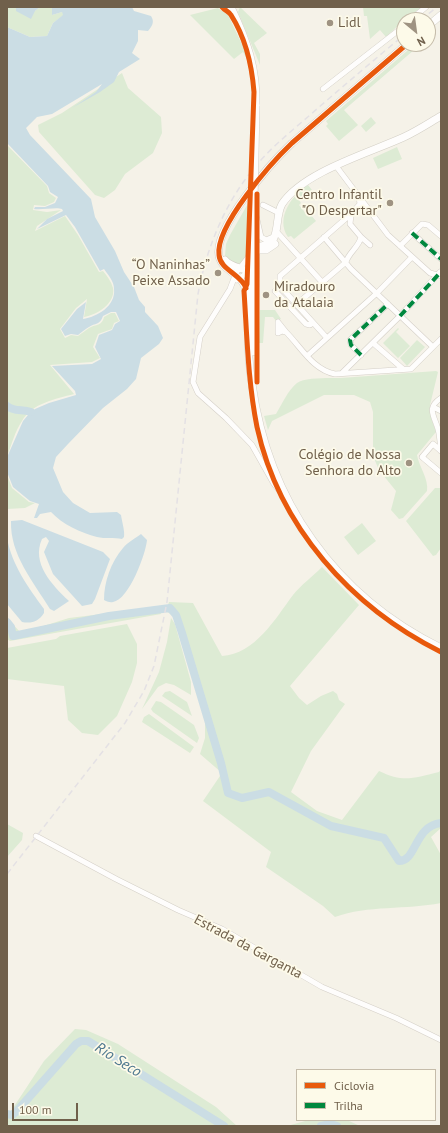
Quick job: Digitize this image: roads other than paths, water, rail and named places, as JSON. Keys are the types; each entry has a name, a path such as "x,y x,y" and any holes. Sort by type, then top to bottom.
{"main road":[{"path":"231,7 252,59 257,93 255,205 256,248 258,263 256,279 253,370 256,407"},
{"path":"291,194 282,212 274,245 258,263 241,273 228,269 220,260 219,250 225,232 234,214 257,181 274,160 398,52"},
{"path":"248,322 241,273 256,248 271,242 277,233 278,213 282,204 291,194 308,180 336,166 406,136 441,116"},
{"path":"250,256 252,217 255,205"},
{"path":"234,214 224,243 222,254 226,262 254,281 252,311 254,334"},
{"path":"252,217 252,239 256,248 264,251 274,245"},
{"path":"241,273 246,288 252,383 256,407 271,463 289,501 315,545 345,580 368,602 389,617 409,631 441,648"}],"street":[{"path":"236,7 237,20"},
{"path":"323,89 396,32"},
{"path":"336,166 388,235 430,273 440,274"},
{"path":"313,323 310,325 306,324 275,291 280,286 281,274 351,214 361,202 359,197"},
{"path":"255,205 258,227 262,238 268,240 277,233 322,282"},
{"path":"263,205 278,213"},
{"path":"358,206 364,206 367,208"},
{"path":"351,214 349,220 351,226"},
{"path":"342,222 346,222 351,226 370,245"},
{"path":"400,246 419,225 425,224 441,236"},
{"path":"412,233 441,259"},
{"path":"324,237 346,262 433,347"},
{"path":"297,304 346,262 361,237"},
{"path":"307,356 377,293 412,257"},
{"path":"241,273 207,324 198,344 193,382 195,388 202,397 226,418 252,445 274,484 289,501"},
{"path":"342,373 440,274"},
{"path":"280,286 327,338"},
{"path":"361,355 351,345 350,340 388,304"},
{"path":"286,332 282,331 278,333 278,322 307,356 325,371 335,374 404,370 413,368 441,339"},
{"path":"373,343 404,370"},
{"path":"394,370 396,364"},
{"path":"441,398 434,403 432,414 438,428 441,451"},
{"path":"433,407 441,411"},
{"path":"441,451 433,444 422,457 441,473"},
{"name":"Estrada da Garganta","path":"36,836 171,907 222,929 322,987 396,1018 441,1040"}],"waterway":[{"path":"7,406 15,410 31,412"},
{"path":"7,622 11,627 13,636 109,616 170,608 176,615 182,633 221,763 228,793 242,798 269,792 331,826 384,838 399,861 405,859 409,855 426,830 432,825 441,823"},
{"name":"Rio Seco","path":"7,1114 12,1115 16,1112 76,1044 81,1041 88,1041 224,1126"},
{"name":"Rio Seco","path":"321,1126 331,1124 337,1126"}],"railway":[{"path":"431,12 437,7"},
{"path":"7,874 125,723 144,691 154,666 167,602 198,294 207,258 220,223 238,190 260,161 289,133 396,42"}],"place":[{"name":"Lidl","path":"330,23"},
{"name":"Centro Infantil \"O Despertar\"","path":"390,203"},
{"name":"“O Naninhas” Peixe Assado","path":"218,273"},
{"name":"Miradouro da Atalaia","path":"266,295"},
{"name":"Colégio de Nossa Senhora do Alto","path":"409,463"}]}
